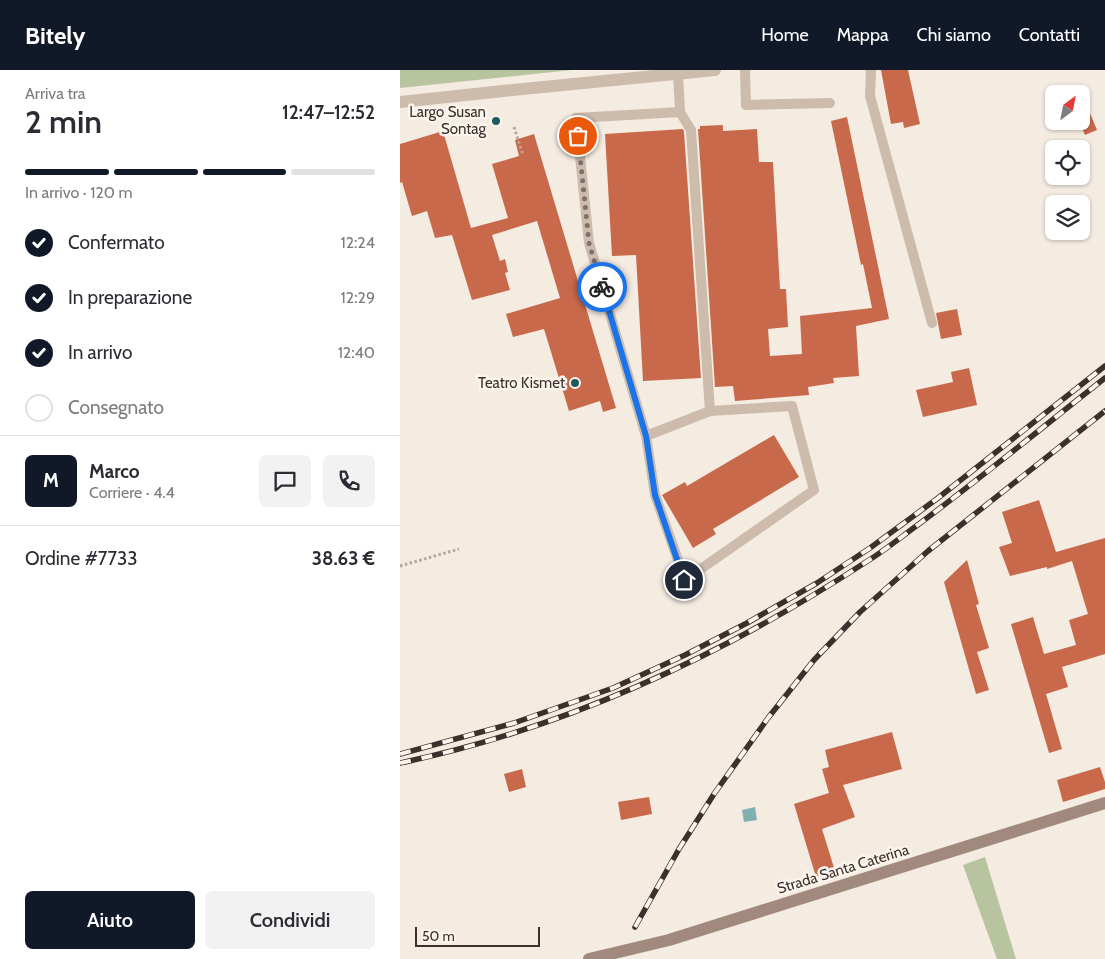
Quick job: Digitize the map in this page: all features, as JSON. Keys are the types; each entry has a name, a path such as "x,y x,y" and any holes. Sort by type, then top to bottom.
{"street":[{"path":"400,102 503,90 715,70"},
{"name":"Strada Santa Caterina","path":"588,959 669,940 1105,804"}],"lane":[{"path":"745,70 746,105 830,103"},
{"path":"871,70 870,96 932,323"},
{"path":"678,74 680,112 691,130 710,411"},
{"path":"646,436 710,411 792,406 814,490 684,580 655,495 646,436 589,243 576,118 680,112"}],"path":[{"path":"514,127 523,155"},
{"path":"400,566 459,549"}],"green space":[{"path":"400,70 572,70 400,88"},
{"path":"985,857 1016,959 997,959 963,865"}],"water":[{"path":"755,807 757,820 744,822 742,810"}],"building":[{"path":"881,70 908,70 920,124 904,128 903,122 891,124"},
{"path":"1090,113 1097,130 1085,135 1083,130 1090,130"},
{"path":"847,117 889,319 856,326 859,376 833,378 834,383 808,387 809,395 735,401 733,386 715,387 698,129 700,129 700,126 723,125 723,131 757,129 759,162 773,162 780,289 786,289 788,327 768,329 770,356 802,354 800,316 872,308 863,264 861,265 831,121"},
{"path":"683,129 701,378 643,381 636,255 612,256 605,134"},
{"path":"443,131 471,228 508,218 492,164 519,156 515,140 534,134 616,408 603,412 600,401 569,411 544,329 513,337 506,314 560,298 537,221 492,235 500,261 505,259 508,272 505,273 510,290 472,300 452,235 435,238 427,211 412,216 402,182 400,183 400,144"},
{"path":"957,309 962,335 941,339 936,313"},
{"path":"969,368 977,405 923,417 916,390 953,382 951,372"},
{"path":"774,435 799,477 713,529 716,534 693,548 662,495 685,482 687,486"},
{"path":"1039,500 1056,552 1105,538 1105,654 1062,667 1068,687 1046,694 1062,749 1049,753 1011,624 1033,617 1044,654 1076,645 1069,620 1088,614 1072,561 1047,569 1047,567 1010,576 999,547 1012,543 1002,512"},
{"path":"967,560 979,604 976,605 989,648 977,652 989,690 976,694 944,582"},
{"path":"892,732 902,769 843,785 855,817 822,829 835,871 816,877 794,804 829,793 822,769 829,767 825,750"},
{"path":"1100,767 1105,782 1105,789 1063,802 1057,780"},
{"path":"522,769 526,787 509,792 504,774"},
{"path":"649,797 652,814 621,820 618,802"}],"railway":[{"path":"400,754 514,723 613,688 685,655 747,623 817,583 870,548 938,498 1105,366"},
{"path":"400,763 462,748 523,730 583,709 700,657 756,628 812,596 886,549 1105,378"},
{"path":"635,927 679,849 714,794 768,718 814,660 860,612 928,551 1105,411"}],"way so far":[{"path":"578,136 589,243 602,287"}],"place":[{"name":"Largo Susan Sontag","path":"496,121"},
{"name":"Teatro Kismet","path":"575,383"}],"route":[{"path":"602,287 646,436 655,495 684,580"}]}
